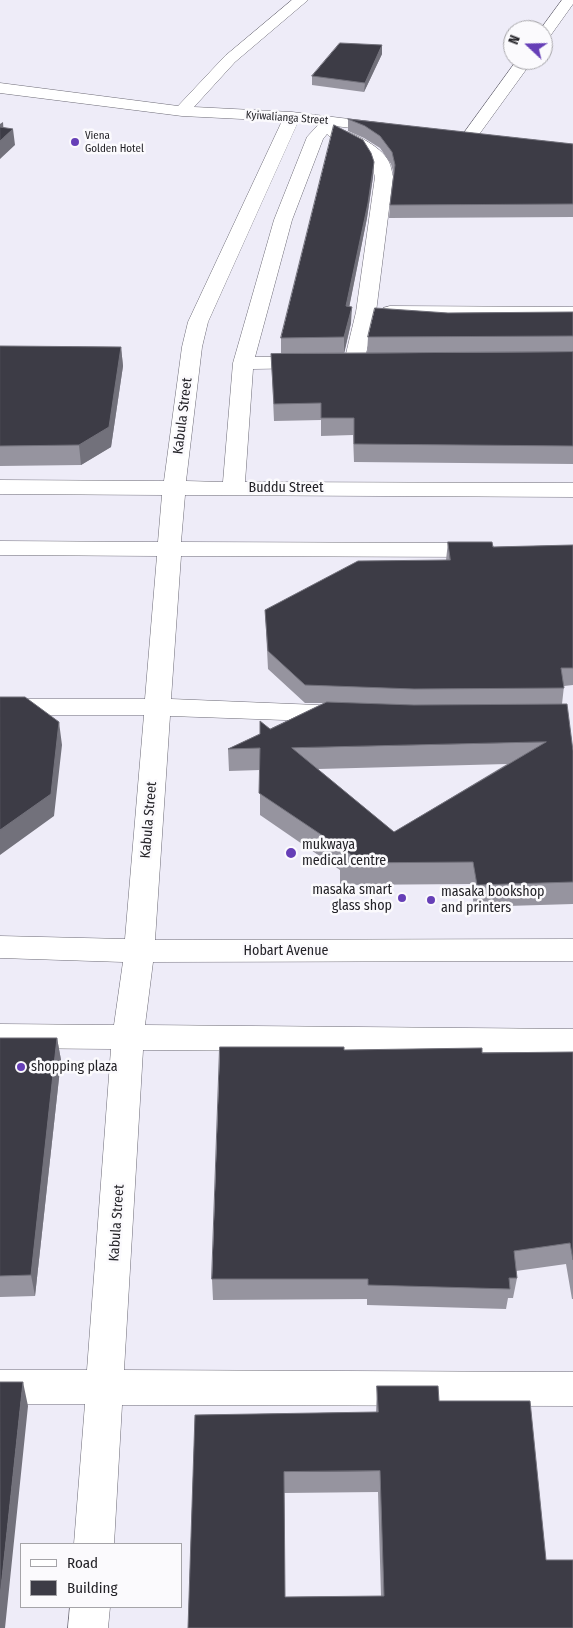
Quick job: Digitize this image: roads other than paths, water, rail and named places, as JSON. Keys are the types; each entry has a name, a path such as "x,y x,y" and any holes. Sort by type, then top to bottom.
{"street":[{"path":"182,111 230,59 301,0"},
{"path":"553,22 569,0"},
{"path":"469,136 518,70"},
{"name":"Kyiwalianga Street","path":"0,88 182,111 292,116 328,124 400,129"},
{"name":"Kabula Street","path":"94,1543 106,1388 128,1036 139,951 174,488 192,347 198,322 292,116"},
{"path":"234,488 243,363 283,220 315,137 328,124 370,149 381,162 384,177 366,312 348,362 243,363"},
{"path":"449,134 488,139"},
{"path":"366,312 573,313"},
{"name":"Buddu Street","path":"0,487 573,490"},
{"path":"0,548 504,550"},
{"path":"0,707 158,707 364,715"},
{"name":"Hobart Avenue","path":"0,947 139,951 573,950"},
{"path":"0,1036 573,1041"},
{"path":"0,1387 573,1389"},
{"path":"88,1628 90,1608"}],"place":[{"name":"Viena Golden Hotel","path":"75,142"},
{"name":"mukwaya medical centre","path":"291,853"},
{"name":"masaka smart glass shop","path":"402,898"},
{"name":"masaka bookshop and printers","path":"431,900"},
{"name":"shopping plaza","path":"21,1067"}]}
